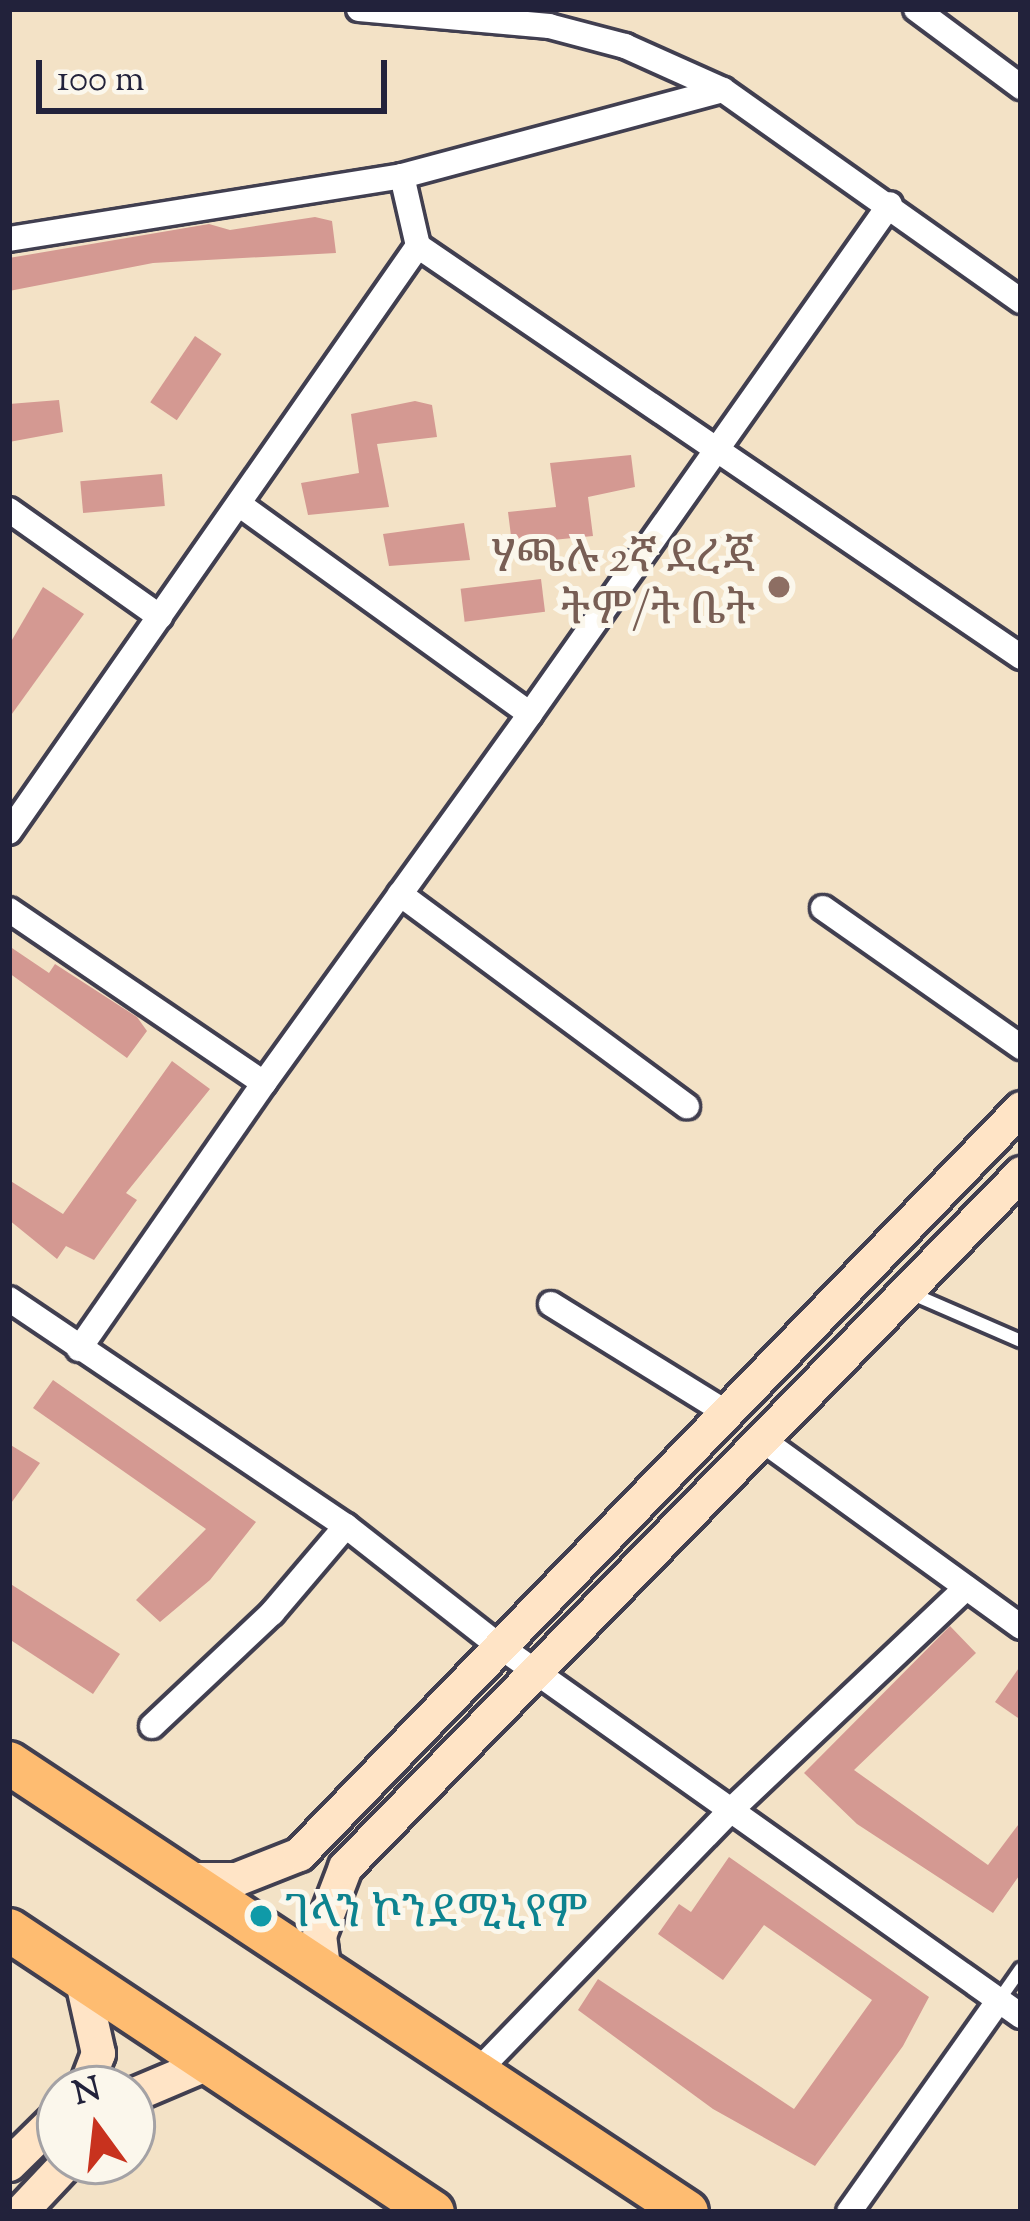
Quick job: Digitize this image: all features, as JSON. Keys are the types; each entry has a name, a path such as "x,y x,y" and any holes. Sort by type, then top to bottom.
{"highway":[{"path":"9,1763 687,2212"},
{"path":"9,1930 433,2212"}],"street":[{"path":"359,9 451,13 549,26 625,46 723,90 1021,301"},
{"path":"916,9 1021,87"},
{"path":"9,238 402,176 723,90"},
{"path":"402,176 418,245 1021,657"},
{"path":"79,1349 890,204"},
{"path":"9,832 418,245"},
{"path":"241,505 530,714"},
{"path":"9,509 160,617"},
{"path":"400,895 687,1106"},
{"path":"824,908 1021,1047"},
{"path":"9,910 264,1083"},
{"path":"180,1879 236,1880 299,1854 722,1410 1021,1108"},
{"path":"324,1975 319,1935 345,1867 1021,1173"},
{"path":"9,1299 346,1526 498,1645 1021,2016"},
{"path":"550,1304 722,1410"},
{"path":"764,1441 1021,1627"},
{"path":"152,1726 272,1612 346,1526"},
{"path":"476,2073 730,1810 966,1588"},
{"path":"82,1977 98,2053 93,2065"},
{"path":"849,2212 999,2000"},
{"path":"156,2085 210,2062"},
{"path":"9,2164 36,2138"},
{"path":"20,2212 45,2185"}],"lane":[{"path":"909,1292 1021,1341"},
{"path":"999,2000 1021,1970"}],"building":[{"path":"315,217 332,221 336,253 153,263 9,291 9,258 209,224 230,230"},
{"path":"195,336 222,354 177,420 150,402"},
{"path":"59,400 63,432 9,442 9,404"},
{"path":"415,401 432,405 437,437 377,444 389,507 308,515 301,483 359,473 351,414"},
{"path":"631,455 635,487 588,497 593,536 512,544 508,512 556,507 550,463"},
{"path":"162,474 165,506 83,513 80,481"},
{"path":"464,523 470,560 389,566 383,534"},
{"path":"541,579 545,612 465,622 461,589"},
{"path":"43,587 84,614 9,718 9,645"},
{"path":"9,946 49,973 55,964 137,1017 147,1031 127,1058 9,973"},
{"path":"172,1061 210,1089 126,1193 137,1200 94,1260 66,1246 57,1259 9,1220 9,1180 63,1214"},
{"path":"53,1380 256,1522 210,1580 160,1622 136,1600 206,1529 33,1408"},
{"path":"9,1444 40,1463 9,1506"},
{"path":"9,1583 120,1654 93,1694 9,1639"},
{"path":"950,1626 976,1653 854,1770 988,1865 1021,1821 1021,1873 993,1913 857,1824 804,1773"},
{"path":"1021,1665 1021,1720 995,1702"},
{"path":"729,1857 929,1997 903,2046 815,2166 713,2109 578,2010 598,1979 794,2109 872,2000 764,1925 723,1980 658,1934 679,1904 691,1912"}],"place":[{"name":"ሃጫሉ 2ኛ ደረጃ ትም/ት ቤት","path":"779,587"},
{"name":"ገላን ኮንደሚኒየም","path":"261,1916"}]}
